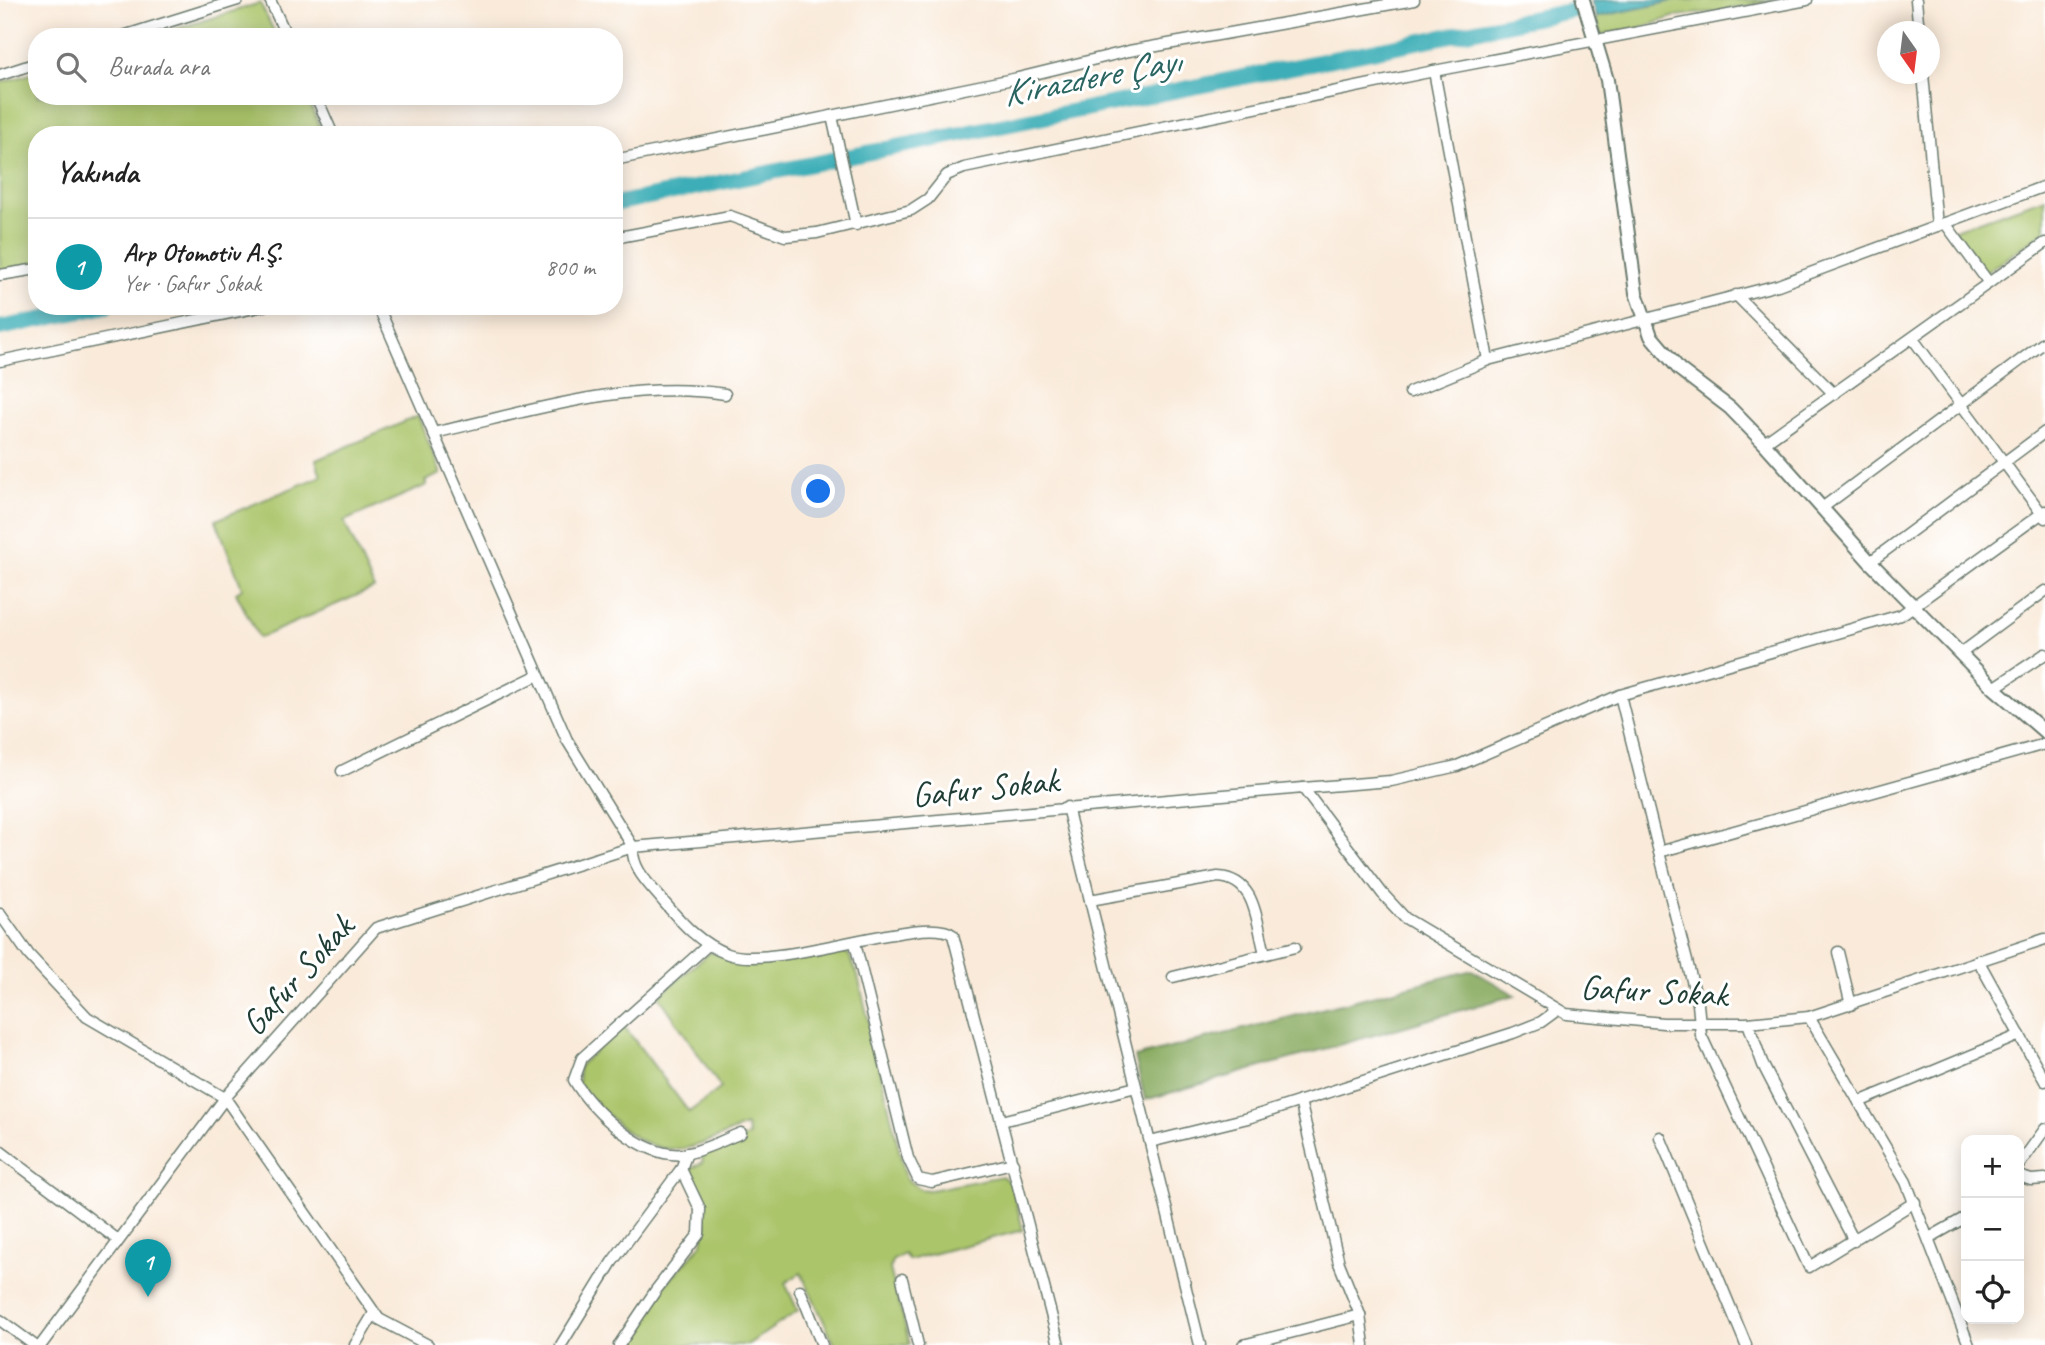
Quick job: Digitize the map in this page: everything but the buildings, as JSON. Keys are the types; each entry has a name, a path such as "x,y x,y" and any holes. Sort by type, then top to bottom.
{"street":[{"path":"149,28 238,0"},
{"path":"270,0 283,28"},
{"path":"623,158 833,121 1129,51 1415,0"},
{"path":"1583,0 1611,97 1633,279 1642,319 1651,336 1669,359 1730,408 1870,562 1960,654 2045,732"},
{"path":"623,236 730,216 785,236 817,233 855,220 911,210 928,199 947,175 964,168 1434,71 1807,0"},
{"path":"1916,0 1918,21"},
{"path":"0,75 28,66"},
{"path":"1434,71 1488,360"},
{"path":"1924,84 1941,225 1989,283"},
{"path":"320,105 329,126"},
{"path":"833,121 855,220"},
{"path":"1410,392 1488,360 1778,285 2045,186"},
{"path":"1764,443 2045,243"},
{"path":"0,275 28,270"},
{"path":"1736,295 1834,394"},
{"path":"0,361 221,315"},
{"path":"382,315 567,740 633,847 635,866 694,935 708,945 733,956 754,957 855,943 933,928 953,935 1059,1345"},
{"path":"1303,788 1391,780 1457,766 1620,695 1901,615 1916,607 2044,514 2003,463 1913,339"},
{"path":"1822,508 2045,342"},
{"path":"433,433 632,390 695,389 725,394"},
{"path":"1870,562 2045,432"},
{"path":"1960,654 2045,591"},
{"path":"1994,688 2045,654"},
{"path":"342,771 538,675"},
{"path":"1620,695 1698,1004 1698,1022 1707,1050 1809,1267 1916,1202"},
{"path":"1659,852 2045,744"},
{"name":"Gafur Sokak","path":"41,1345 225,1098 376,928 633,847 1303,788 1382,894 1405,918 1556,1011 1600,1019 1748,1023 1808,1017 2045,939"},
{"path":"1066,807 1200,1345"},
{"path":"1090,900 1218,877 1233,878 1244,885 1250,896 1265,953"},
{"path":"0,914 36,963 87,1017 225,1098 374,1313 391,1328 428,1345"},
{"path":"855,943 908,1158 918,1179 932,1182 1013,1163"},
{"path":"708,945 582,1058 574,1076 583,1093 630,1138 660,1152 687,1153 741,1133"},
{"path":"1173,976 1295,947"},
{"path":"1838,952 1851,1005"},
{"path":"1978,960 2045,1081"},
{"path":"1150,1142 1300,1101 1530,1028 1556,1011"},
{"path":"1808,1017 1916,1202 1969,1345"},
{"path":"1748,1023 1763,1065 1854,1241"},
{"path":"1859,1102 2020,1035"},
{"path":"1002,1121 1136,1087"},
{"path":"1300,1101 1339,1263 1360,1315 1364,1345"},
{"path":"2024,1158 2045,1129"},
{"path":"1660,1137 1746,1345"},
{"path":"0,1151 118,1240"},
{"path":"561,1345 612,1262 681,1169 687,1153"},
{"path":"619,1345 656,1290 699,1234 699,1209 681,1169"},
{"path":"2024,1178 2045,1179"},
{"path":"1929,1238 1961,1220"},
{"path":"902,1279 918,1345"},
{"path":"800,1290 822,1345"},
{"path":"355,1345 374,1313"},
{"path":"1243,1345 1360,1315"},
{"path":"0,1320 34,1345"}],"green space":[{"path":"1678,0 1773,0 1722,11 1676,16 1640,28 1600,35 1596,17"},
{"path":"260,3 272,28 179,28"},
{"path":"28,75 28,105 310,105 320,126 28,126 28,266 0,271 0,83"},
{"path":"2045,198 2045,231 1985,273 1954,230"},
{"path":"418,416 441,474 425,481 427,485 344,521 374,588 259,638 236,593 242,588 216,520 321,476 316,460"},
{"path":"840,949 849,955 858,976 906,1179 920,1189 930,1190 1002,1176 1012,1185 1023,1230 909,1260 904,1254 892,1261 890,1269 910,1345 835,1345 801,1273 785,1283 798,1311 747,1345 625,1345 649,1303 701,1245 707,1225 689,1170 703,1162 701,1154 749,1136 746,1126 688,1148 664,1149 649,1144 636,1138 611,1118 578,1084 579,1066 623,1025 689,1112 721,1088 659,996 710,952 748,964"},
{"path":"1472,970 1515,995 1145,1100 1135,1057"}],"water":[{"path":"1591,0 1678,0 1596,17"}],"waterway":[{"name":"Kirazdere Çayı","path":"623,202 1580,9"},
{"name":"Kirazdere Çayı","path":"0,328 63,315"}],"place":[{"name":"Arp Otomotiv A.Ş.","path":"148,1297"}]}
